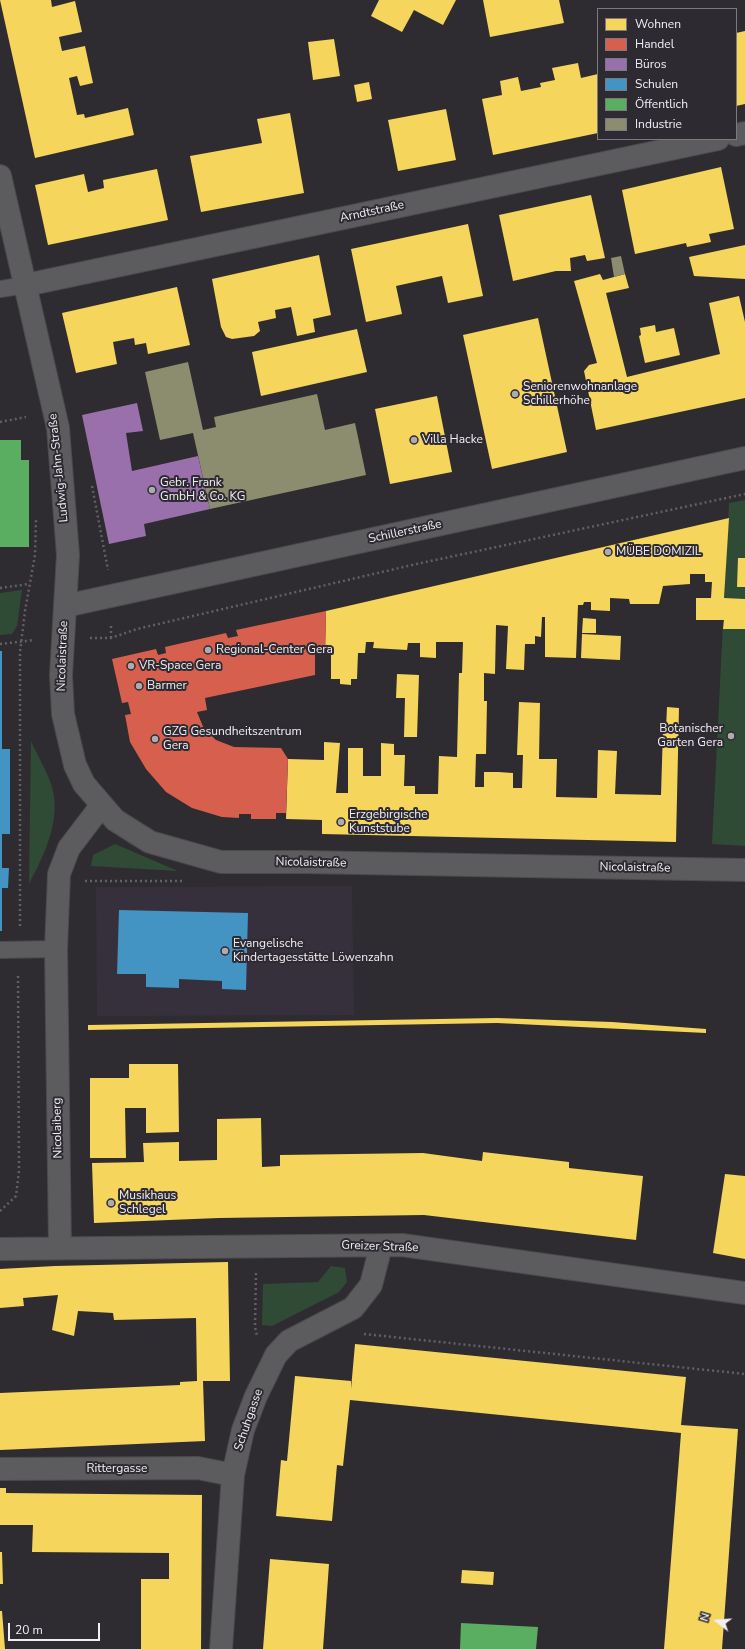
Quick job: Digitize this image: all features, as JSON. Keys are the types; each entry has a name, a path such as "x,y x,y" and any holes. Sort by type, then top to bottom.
{"street":[{"name":"Arndtstraße","path":"26,285 713,140"},
{"name":"Ludwig-Jahn-Straße","path":"0,176 58,428 68,555 65,606"},
{"name":"Schillerstraße","path":"65,606 745,458"},
{"name":"Nicolaistraße","path":"65,606 61,675 63,714 75,765 84,784 101,806 115,820 150,842 221,862 745,870"},
{"name":"Nicolaiberg","path":"60,1248 56,949 58,883 59,874 69,848 101,806"},
{"name":"Schuhgasse","path":"221,1649 233,1475 243,1430 266,1371 276,1355 289,1341 353,1308 371,1285 381,1246"},
{"name":"Greizer Straße","path":"60,1248 410,1246 745,1293"},
{"path":"0,1249 60,1248"},
{"name":"Rittergasse","path":"0,1469 198,1468 233,1475"}],"lane":[{"path":"0,289 26,285"},
{"path":"0,950 56,949"}],"path":[{"path":"25,409 28,424"},
{"path":"0,422 26,417"},
{"path":"91,484 106,553 111,596 111,638 137,628 404,567 745,494"},
{"path":"0,1211 16,1196 19,1171 18,950 21,912 21,641 29,584 35,555 36,517"},
{"path":"0,588 29,584"},
{"path":"0,644 21,641"},
{"path":"58,883 79,881 197,881 221,862"},
{"path":"255,1327 256,1282"},
{"path":"360,1333 745,1374"}],"shaded area":[{"name":"Evangelische Kindertagesstätte Löwenzahn","path":"352,886 354,1015 97,1016 96,887"}],"green space":[{"name":"Botanischer Garten Gera","path":"745,500 745,846 712,844 729,503"},
{"path":"22,590 17,626 12,634 0,635 0,593"},
{"path":"31,741 50,780 55,803 49,840 40,863 29,884"},
{"path":"115,844 178,871 91,866 93,855"},
{"path":"331,1266 345,1268 347,1282 339,1292 272,1326 262,1325 263,1284 318,1282"}],"building: Wohnen":[{"path":"0,0 51,0 52,7 75,1 82,32 59,37 62,51 85,46 93,83 80,86 77,76 69,78 77,115 84,114 85,118 128,108 134,135 35,158"},
{"path":"379,0 456,0 443,25 414,10 402,32 371,16"},
{"path":"483,0 559,0 564,23 490,37"},
{"path":"745,31 745,104 737,106 737,33"},
{"path":"334,39 340,76 313,80 308,42"},
{"path":"578,63 581,78 597,74 597,133 493,155 482,99 502,95 500,81 518,77 521,91 541,87 540,83 555,80 552,68"},
{"path":"369,82 372,99 357,102 354,85"},
{"path":"446,109 456,160 398,171 388,120"},
{"path":"290,113 304,193 201,212 190,156 262,143 257,119"},
{"path":"721,167 734,229 709,234 711,242 687,247 686,243 635,254 622,190"},
{"path":"157,169 168,220 48,245 35,185 84,174 88,192 104,188 103,180"},
{"path":"591,195 605,258 587,261 585,255 570,258 571,271 556,271 513,281 499,215"},
{"path":"468,224 483,296 448,303 442,276 396,286 402,314 366,322 351,249"},
{"path":"745,245 745,279 694,276 689,257"},
{"path":"319,255 331,315 313,319 315,332 297,336 291,307 275,310 276,318 258,322 260,331 254,336 232,339 226,337 221,327 212,279"},
{"path":"600,274 603,280 625,274 629,288 606,293 627,377 720,354 709,303 739,296 745,322 745,398 596,430 584,371 589,365 597,363 574,281"},
{"path":"177,287 190,345 148,354 146,343 135,345 134,338 113,342 117,364 76,373 62,313"},
{"name":"Seniorenwohnanlage Schillerhöhe","path":"538,318 567,452 492,469 463,335"},
{"path":"655,325 656,332 674,328 680,355 645,363 639,336 641,335 640,328"},
{"path":"357,329 367,372 261,396 252,352"},
{"name":"Villa Hacke","path":"437,396 452,472 390,484 375,409"},
{"path":"729,518 724,598 745,599 745,629 723,629 724,620 696,620 696,598 711,598 712,582 705,582 705,574 690,574 690,584 663,586 659,604 630,604 629,599 610,598 610,611 591,610 591,602 584,602 583,605 578,605 576,658 545,657 545,617 542,617 541,637 535,636 535,644 525,644 524,670 506,669 508,626 496,625 495,674 484,673 484,701 487,701 486,754 476,754 475,787 484,787 484,772 498,772 513,773 513,788 522,788 523,755 517,755 519,702 540,703 539,759 557,759 556,797 597,798 598,750 617,751 615,794 661,795 663,729 666,729 667,707 679,708 676,842 322,834 322,820 286,819 288,759 324,760 324,742 340,743 336,793 348,793 348,748 363,748 363,776 381,776 381,743 394,744 394,755 405,755 404,786 415,786 415,794 438,794 439,756 457,757 459,673 462,673 463,642 436,642 436,658 420,657 420,643 408,643 407,650 373,648 374,642 366,642 365,653 358,653 357,679 351,679 351,685 340,684 340,679 331,679 331,653 325,653 326,611"},
{"path":"738,558 745,558 745,587 737,587"},
{"path":"583,618 596,619 596,633 582,633"},
{"path":"582,634 621,636 620,660 581,658"},
{"path":"397,674 419,675 417,737 404,737 405,698 396,698"},
{"path":"497,1018 612,1022 706,1029 706,1033 497,1023 88,1030 88,1025"},
{"path":"129,1064 178,1064 179,1132 146,1133 146,1108 125,1108 126,1158 90,1158 90,1078 129,1078"},
{"path":"261,1118 262,1167 280,1166 280,1155 423,1153 482,1161 483,1152 569,1162 569,1168 643,1176 636,1240 424,1215 219,1218 94,1223 92,1163 144,1162 143,1143 179,1142 179,1161 217,1160 217,1119"},
{"path":"725,1174 745,1176 745,1259 713,1253"},
{"path":"228,1262 230,1381 203,1381 205,1441 0,1450 0,1393 180,1385 180,1382 197,1381 196,1318 114,1320 113,1313 78,1311 74,1336 52,1330 58,1295 23,1298 24,1306 0,1308 0,1269 55,1266"},
{"path":"355,1344 686,1377 681,1425 738,1429 722,1649 664,1649 681,1433 350,1400 343,1466 337,1465 332,1521 276,1516 281,1460 287,1461 295,1376 351,1381 351,1389"},
{"path":"0,1488 6,1488 6,1493 202,1495 201,1649 141,1649 141,1579 169,1579 169,1553 32,1552 33,1525 0,1525"},
{"path":"0,1552 2,1552 3,1584 0,1584"},
{"path":"270,1559 329,1564 323,1649 263,1649"},
{"path":"462,1570 494,1572 493,1585 461,1583"},
{"path":"0,1611 2,1611 5,1649 0,1649"}],"building: Handel":[{"path":"326,611 325,653 315,654 315,675 205,698 207,710 197,712 204,729 216,740 234,747 281,748 288,759 286,813 276,813 276,819 251,819 251,814 239,814 239,818 222,817 192,808 166,792 146,769 130,742 125,715 131,714 128,702 122,703 112,659 156,649 158,655 166,653 165,647 226,633 228,638 238,636 236,630"}],"building: Büros":[{"name":"Gebr. Frank GmbH & Co. KG","path":"137,403 143,431 126,433 132,471 198,456 210,509 144,524 146,536 109,544 82,415"}],"building: Schulen":[{"path":"0,651 2,651 2,749 10,749 10,834 2,834 2,868 9,868 8,888 2,888 2,931 0,931"},
{"path":"119,910 248,913 246,990 222,989 222,981 179,979 179,988 146,987 146,974 117,974"}],"building: Öffentlich":[{"path":"0,440 21,440 21,460 29,460 29,547 0,547"},
{"path":"461,1623 538,1627 536,1649 460,1649"}],"building: Industrie":[{"path":"621,256 625,274 614,277 611,258"},
{"path":"188,362 203,430 216,427 214,417 317,394 325,430 355,423 366,475 210,509 193,433 160,440 145,372"}],"place":[{"name":"Seniorenwohnanlage Schillerhöhe","path":"515,394"},
{"name":"Villa Hacke","path":"414,440"},
{"name":"Gebr. Frank GmbH & Co. KG","path":"152,490"},
{"name":"MÜBE DOMIZIL","path":"608,552"},
{"name":"Regional-Center Gera","path":"208,650"},
{"name":"VR-Space Gera","path":"131,666"},
{"name":"Barmer","path":"139,686"},
{"name":"Botanischer Garten Gera","path":"731,736"},
{"name":"GZG Gesundheitszentrum Gera","path":"155,739"},
{"name":"Erzgebirgische Kunststube","path":"341,822"},
{"name":"Evangelische Kindertagesstätte Löwenzahn","path":"225,951"},
{"name":"Musikhaus Schlegel","path":"111,1203"}]}
